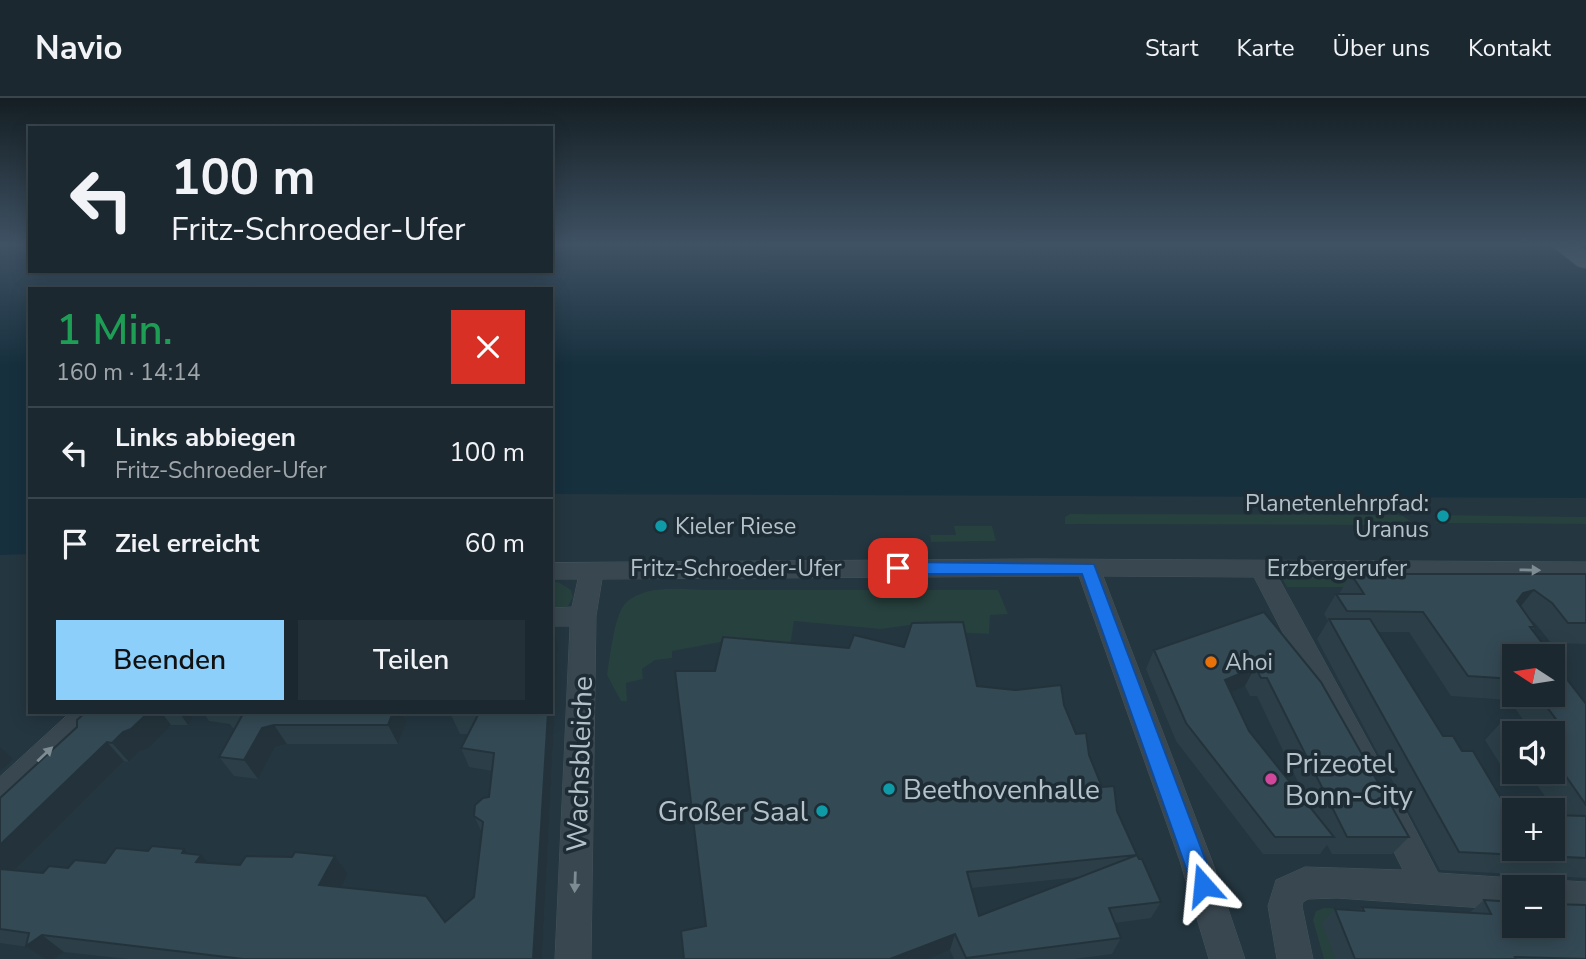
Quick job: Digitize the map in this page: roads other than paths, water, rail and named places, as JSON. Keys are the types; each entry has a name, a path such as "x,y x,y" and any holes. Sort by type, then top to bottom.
{"street":[{"name":"Erzbergerufer","path":"1088,568 1586,570"},
{"name":"Fritz-Schroeder-Ufer","path":"553,571 1088,568"},
{"path":"1088,568 1196,861 1227,959"},
{"path":"1261,568 1429,890"},
{"name":"Wachsbleiche","path":"573,959 583,616 592,570"},
{"path":"553,617 583,616"},
{"path":"0,796 88,714"},
{"path":"1295,959 1285,906 1288,892 1305,883 1338,882 1502,893"},
{"path":"1565,897 1586,898"}],"water":[{"path":"0,284 1586,284 1586,498 553,494 553,287 28,287 28,554 0,555"}],"place":[{"name":"Planetenlehrpfad: Uranus","path":"1443,516"},
{"name":"Kieler Riese","path":"661,526"},
{"name":"Ahoi","path":"1211,662"},
{"name":"Prizeotel Bonn-City","path":"1271,779"},
{"name":"Beethovenhalle","path":"889,789"},
{"name":"Großer Saal","path":"822,811"}]}
